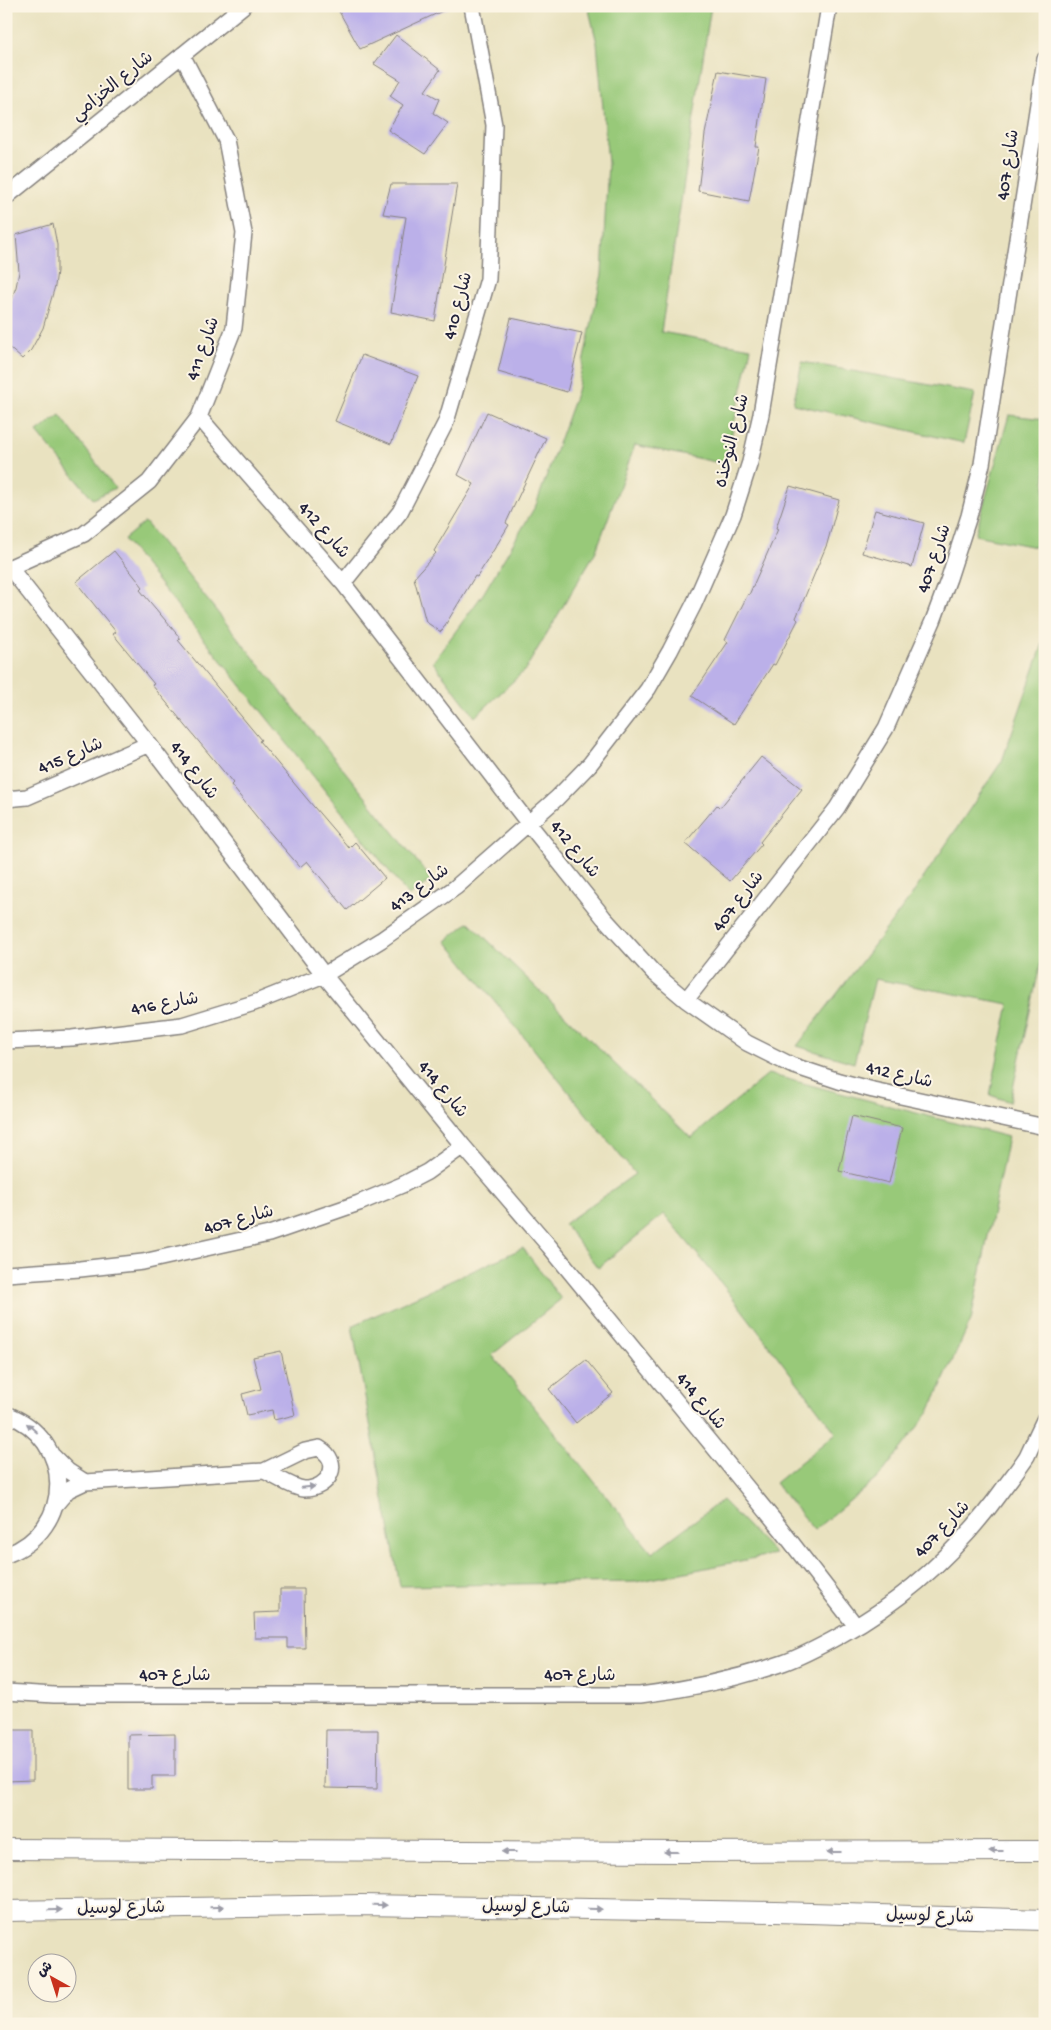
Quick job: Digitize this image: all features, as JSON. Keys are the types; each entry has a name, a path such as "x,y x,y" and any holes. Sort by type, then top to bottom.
{"street":[{"name":"شارع الخزامي","path":"6,197 242,6"},
{"name":"شارع 410","path":"344,583 400,512 446,422 488,279 494,125 472,6"},
{"name":"شارع النوخذه","path":"529,824 590,764 648,689 694,604 733,515 750,462 761,414 781,284 829,6"},
{"name":"شارع 411","path":"8,568 84,534 149,482 198,417 234,328 244,233 226,140 182,55"},
{"name":"شارع 407","path":"686,1000 837,808 886,728 936,612 969,516 982,464 1045,59"},
{"name":"شارع 412","path":"198,417 344,583 529,824 625,942 653,972 686,1000 746,1043 798,1067 872,1090 1045,1127"},
{"name":"شارع 414","path":"8,568 149,744 324,975 463,1146 549,1246 781,1529 856,1626"},
{"name":"شارع 415","path":"6,800 27,797 149,744"},
{"name":"شارع 413","path":"324,975 381,940 456,887 529,824"},
{"name":"شارع 416","path":"6,1041 72,1038 182,1025 254,1003 324,975"},
{"name":"شارع 407","path":"6,1274 143,1262 269,1234 359,1203 402,1185 427,1172 463,1146"},
{"path":"6,1414 25,1422 34,1429 53,1456 68,1471 85,1482"},
{"name":"شارع 407","path":"6,1692 54,1695 640,1695 712,1684 784,1662 821,1646 856,1626 900,1596 956,1548 981,1520 1026,1457 1045,1418"},
{"path":"6,1555 26,1546 36,1537 51,1516 56,1504 58,1487 57,1471 53,1456"},
{"path":"56,1504 68,1490 85,1482 264,1471"},
{"path":"6,1849 671,1852 1045,1851"},
{"name":"شارع لوسيل","path":"6,1911 361,1905 776,1912 1045,1920"}],"green space":[{"path":"588,6 711,6 661,332 751,348 725,464 635,445 596,551 525,670 475,717 433,662 483,594 536,505 577,391 602,274 608,163 597,43"},
{"path":"802,362 975,393 964,443 793,404"},
{"path":"60,415 115,488 93,499 37,432"},
{"path":"1009,415 1045,419 1045,549 975,535"},
{"path":"145,522 432,880 409,896 124,539"},
{"path":"1045,638 1045,943 1010,1102 990,1095 1009,1004 875,979 854,1063 797,1046 910,898 1002,761"},
{"path":"469,922 691,1138 768,1074 1008,1137 971,1320 929,1412 880,1476 814,1530 775,1483 836,1433 726,1289 664,1214 598,1268 564,1224 635,1174 446,941"},
{"path":"523,1248 561,1299 492,1355 652,1553 722,1500 775,1554 636,1582 400,1586 352,1326"}],"building":[{"path":"336,6 453,6 360,49"},
{"path":"396,35 440,70 425,91 439,99 433,113 448,123 425,154 388,130 403,105 390,96 400,80 374,64"},
{"path":"718,71 766,79 756,147 759,147 749,201 698,191 705,134"},
{"path":"391,184 457,184 435,321 391,312 406,217 383,214"},
{"path":"53,224 57,245 55,286 43,328 31,350 22,359 6,345 6,314 16,287 19,272 16,235"},
{"path":"511,318 582,333 567,392 498,372"},
{"path":"362,355 418,376 391,444 335,421"},
{"path":"487,412 546,438 506,523 509,525 441,632 426,622 414,578 436,553 434,551 474,484 458,475"},
{"path":"790,486 839,500 827,544 796,618 798,620 775,665 773,664 734,724 692,696 728,642 725,640 749,595 778,529 776,528"},
{"path":"875,510 924,523 912,567 862,553"},
{"path":"114,551 143,587 140,590 181,639 178,640 261,740 259,741 349,848 355,842 385,878 347,910 307,861 300,867 260,821 231,785 233,783 152,685 154,684 113,634 116,632 76,582"},
{"path":"761,757 802,789 760,842 762,844 730,881 685,843 717,805 720,808"},
{"path":"852,1116 902,1128 889,1183 839,1171"},
{"path":"281,1351 295,1415 274,1420 272,1410 247,1415 242,1394 261,1389 253,1357"},
{"path":"586,1360 613,1393 576,1423 549,1389"},
{"path":"280,1589 304,1589 305,1648 288,1648 288,1638 255,1638 254,1613 280,1612"},
{"path":"6,1730 33,1730 33,1780 6,1781"},
{"path":"326,1730 378,1730 377,1789 325,1788"},
{"path":"175,1734 175,1776 152,1776 152,1789 128,1789 128,1735"}]}
